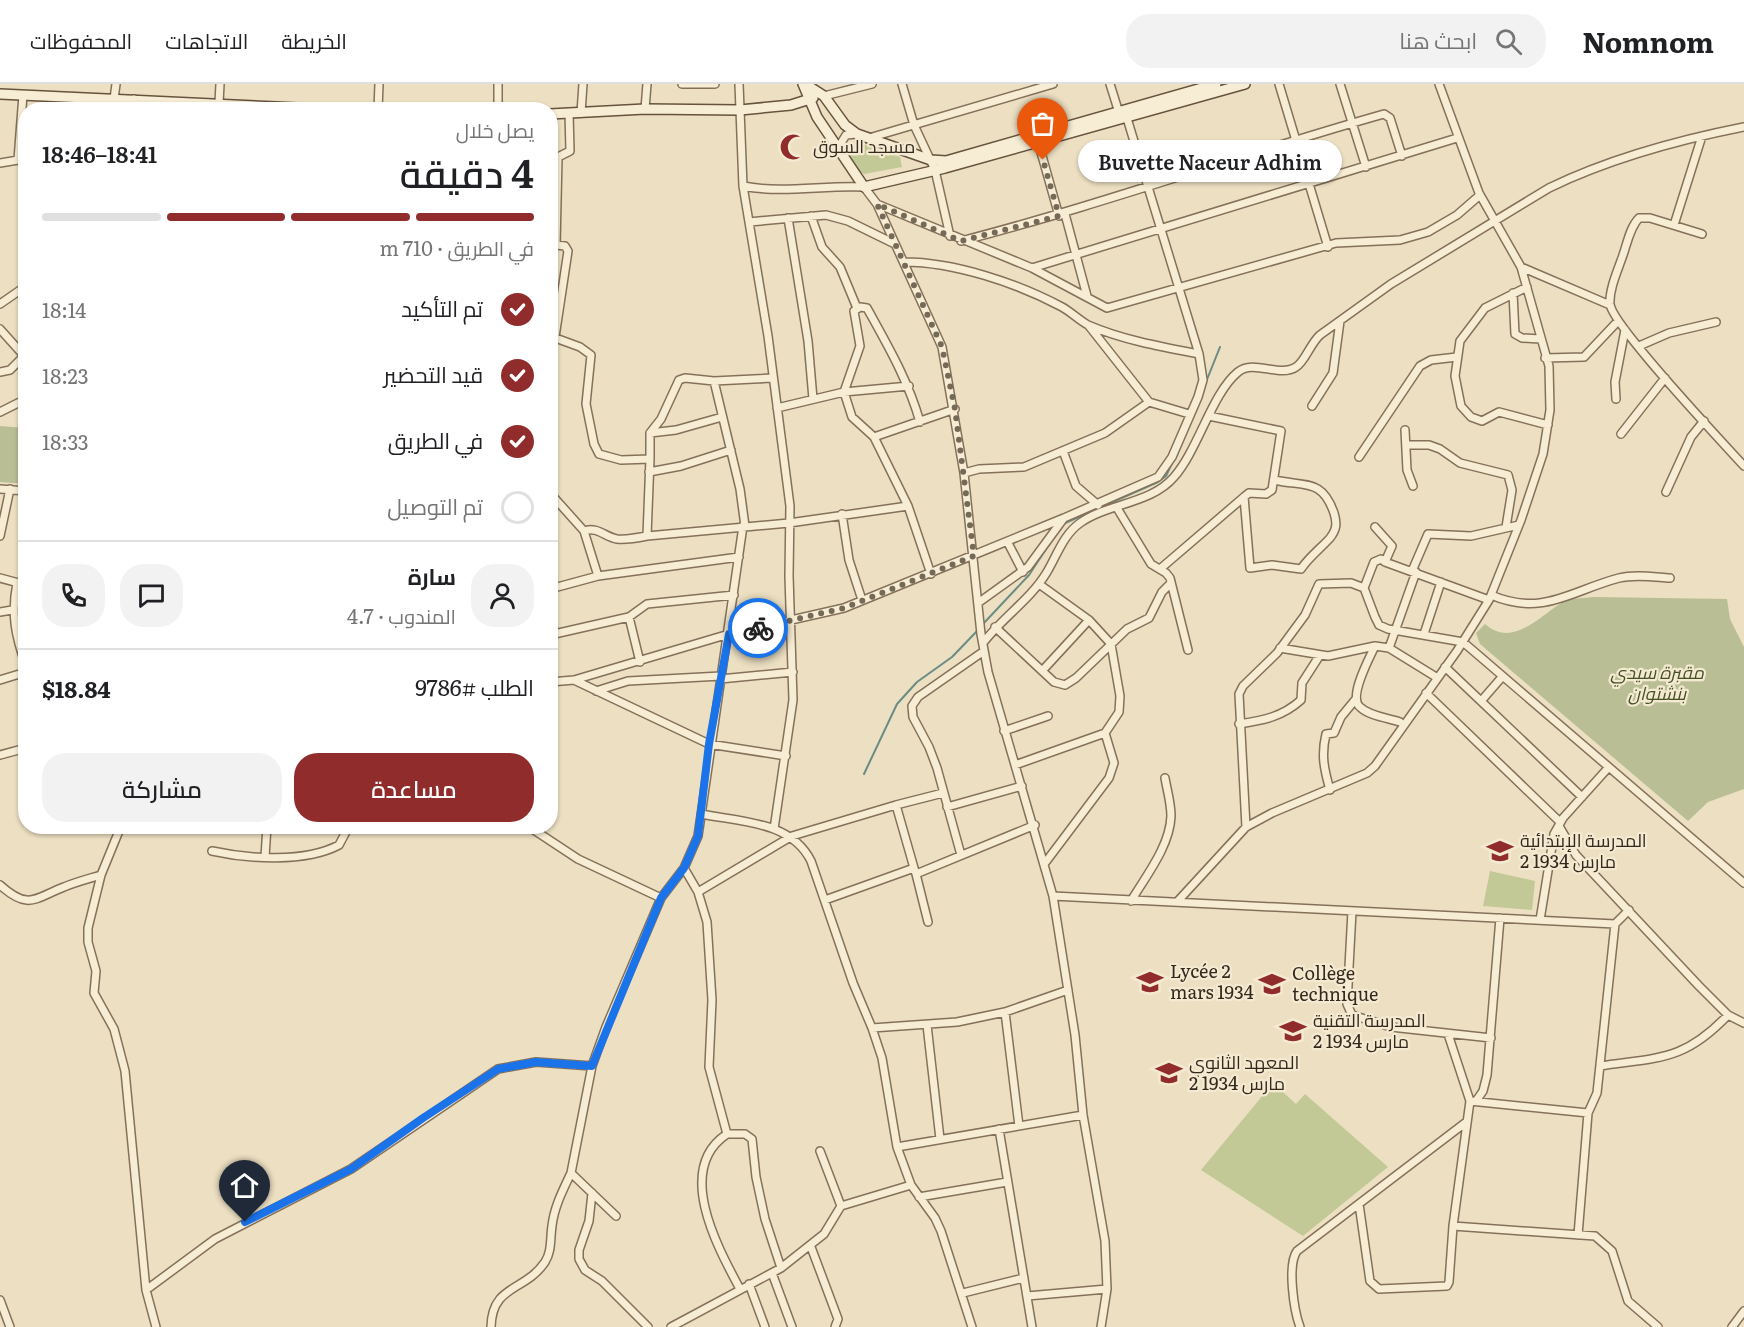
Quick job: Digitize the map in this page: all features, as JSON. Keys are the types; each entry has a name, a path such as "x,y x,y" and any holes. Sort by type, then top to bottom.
{"street":[{"path":"114,99 116,84"},
{"path":"214,102 220,84"},
{"path":"378,102 379,84"},
{"path":"498,84 498,102"},
{"path":"580,113 583,84"},
{"path":"645,110 647,84"},
{"path":"682,84 715,84"},
{"path":"739,84 743,188 789,490 793,700 774,829"},
{"path":"804,84 824,96 845,125 857,134 931,160 946,161 1037,139"},
{"path":"804,84 807,99 877,204 942,347 955,409 964,473 984,651 1004,731 1035,825 1053,896 1068,990 1083,1115 1105,1241 1107,1289 1101,1327"},
{"path":"558,114 645,110 740,110 791,105 872,84"},
{"path":"902,84 914,125 935,171 950,236"},
{"path":"869,138 1053,84"},
{"path":"558,681 574,680 640,662 729,634 827,613 1008,543 1026,532 1098,505 1158,477 1172,458 1203,380 1199,354 1177,289 1147,185 1110,84"},
{"path":"743,188 769,192 835,185 864,187 935,171 1216,84"},
{"path":"1122,114 1245,84"},
{"path":"1279,84 1328,247"},
{"path":"1340,84 1365,167"},
{"path":"1177,902 1246,827 1272,813 1367,773 1375,766 1463,642 1490,598 1519,525 1543,454 1548,425 1550,374 1527,287 1521,267 1482,197 1439,84"},
{"path":"0,94 192,102"},
{"path":"23,95 23,102"},
{"path":"558,155 570,151 569,113"},
{"path":"961,241 1062,215 1147,185 1386,115 1402,156"},
{"path":"983,643 995,627 1039,584 1073,530 1094,516 1148,495 1174,478 1209,416 1239,371 1247,368 1289,371 1298,366 1310,343 1391,284 1494,220 1567,179 1702,136 1744,127"},
{"path":"838,148 846,135 857,134"},
{"path":"1674,225 1702,136"},
{"path":"1032,268 1159,227 1310,184 1458,138"},
{"path":"1037,139 1076,253 1087,296"},
{"path":"0,162 18,160"},
{"path":"877,204 961,241 1032,268 1107,308 1336,243 1400,240 1428,232 1482,197"},
{"path":"811,216 822,247 840,267 857,308"},
{"path":"749,219 833,216 894,241"},
{"path":"1702,234 1644,216 1636,221 1616,278 1610,305 1625,330 1744,466"},
{"path":"788,218 808,341 813,399"},
{"path":"558,245 565,246 568,255 558,310"},
{"path":"904,262 940,264 982,276 1062,307 1088,324 1148,344 1199,354"},
{"path":"1521,267 1610,305"},
{"path":"1527,287 1485,308 1477,316 1460,341 1455,376 1463,411 1482,421 1499,412 1548,425"},
{"path":"0,304 18,292"},
{"path":"1513,293 1515,334 1522,338 1540,339"},
{"path":"857,308 867,308 909,386 920,422"},
{"path":"857,308 854,311 860,346 844,392 852,417 874,437 908,506 931,574"},
{"path":"1312,406 1333,373 1340,321"},
{"path":"1545,358 1584,357 1618,321"},
{"path":"1639,346 1670,333 1716,322"},
{"path":"1088,324 1149,402 1189,414"},
{"path":"0,329 18,349"},
{"path":"1616,399 1615,382 1625,330"},
{"path":"558,339 580,347 591,355 586,404 596,450 607,458 650,459"},
{"path":"1359,457 1420,366 1431,360 1457,357"},
{"path":"0,372 10,370 18,363"},
{"path":"647,536 650,433 661,419 679,380 685,378 714,381 773,378"},
{"path":"1621,434 1665,378"},
{"path":"491,1327 492,1312 496,1302 536,1272 550,1252 556,1207 571,1173 592,1066 661,898 684,868 698,836 709,744 729,634 745,510 714,381"},
{"path":"777,408 844,392 909,386"},
{"path":"964,473 1024,467 1105,433 1149,402"},
{"path":"0,412 18,403"},
{"path":"874,437 955,409"},
{"path":"1160,569 1249,493 1270,493 1281,431 1209,416"},
{"path":"650,433 676,430 722,417"},
{"path":"1666,492 1691,437 1704,421"},
{"path":"1406,430 1407,470 1413,486"},
{"path":"1408,444 1440,449 1460,463 1508,476 1512,490 1506,527"},
{"path":"648,472 681,466 731,450"},
{"path":"1063,451 1076,486 1098,505"},
{"path":"1244,497 1250,568 1284,566 1301,569 1337,527 1337,519 1324,492 1316,487 1274,480"},
{"path":"0,489 18,490"},
{"path":"0,536 10,489"},
{"path":"558,502 584,531 597,576"},
{"path":"584,531 590,529 605,532 617,539 789,523 908,506"},
{"path":"1118,508 1151,564 1166,573 1171,583 1188,650"},
{"path":"842,514 849,560 862,600"},
{"path":"979,606 1023,572 1064,518"},
{"path":"1389,648 1428,534 1471,536 1519,525"},
{"path":"1375,527 1392,543 1385,562"},
{"path":"1008,543 1023,572"},
{"path":"558,587 597,576 739,557"},
{"path":"1670,578 1621,577 1547,603 1523,605 1490,598 1381,559 1374,562 1364,588 1379,625 1394,630 1463,642 1744,883"},
{"path":"0,578 16,583 12,610 18,646"},
{"path":"1424,634 1441,582"},
{"path":"995,627 1054,682 1065,685 1076,678 1127,629 1149,618 1162,592 1171,583"},
{"path":"1246,827 1238,704 1244,686 1281,648 1305,615 1318,584 1351,583 1364,588"},
{"path":"1015,765 1105,733 1119,712 1120,696 1111,644 1089,620 1039,584"},
{"path":"558,633 629,617 646,604 663,600 734,595"},
{"path":"0,612 12,610"},
{"path":"629,617 640,662"},
{"path":"1042,671 1089,620"},
{"path":"1281,648 1328,656 1375,646 1389,648 1436,677"},
{"path":"1330,790 1322,750 1326,734 1334,733 1341,717 1355,700 1357,689 1375,646"},
{"path":"961,855 937,768 913,717 912,706 918,697 984,651"},
{"path":"1239,724 1282,715 1292,708 1301,700 1302,683 1320,655"},
{"path":"1445,667 1582,797"},
{"path":"596,691 628,681 721,678 793,672"},
{"path":"0,681 18,675"},
{"path":"1482,700 1502,677"},
{"path":"574,680 709,744 786,756"},
{"path":"1426,693 1560,824 1570,848 1728,1015 1744,1023"},
{"path":"1355,700 1358,706 1366,711 1400,722"},
{"path":"1004,731 1048,716"},
{"path":"1046,863 1109,778 1114,763 1105,733"},
{"path":"0,755 18,750"},
{"path":"1540,920 1551,844 1560,824 1608,768"},
{"path":"1131,901 1161,850 1169,827 1171,815 1165,778"},
{"path":"947,807 1022,786"},
{"path":"698,892 792,836 943,793"},
{"path":"896,805 928,922"},
{"path":"701,814 774,829 792,836 807,853 853,983 872,1028 886,1078 897,1147 911,1185 935,1218 963,1293 972,1327"},
{"path":"825,900 961,855 1035,825"},
{"path":"118,834 100,875 88,928 88,942 96,971 94,993 114,1029 125,1071 146,1290 156,1327"},
{"path":"265,857 266,834"},
{"path":"212,851 236,857 265,857 328,850 342,842 346,834"},
{"path":"540,834 578,859 661,898"},
{"path":"684,868 703,906 709,939 712,1000 709,1067 726,1134"},
{"path":"0,885 17,897 34,901 66,886 100,875"},
{"path":"1053,896 1615,924"},
{"path":"1578,1235 1588,1113 1597,1093 1615,924 1629,910"},
{"path":"1352,911 1347,1004 1349,1013 1361,1020 1391,1027 1491,1038"},
{"path":"1359,1204 1370,1281 1379,1289 1447,1286 1465,1123 1473,1101 1485,1088 1500,918"},
{"path":"872,1028 927,1025 1005,1012 1068,990"},
{"path":"1005,1012 1019,1126"},
{"path":"1600,1066 1682,1052 1701,1041 1728,1015"},
{"path":"927,1025 940,1139"},
{"path":"1448,1034 1473,1101"},
{"path":"146,1290 215,1239 351,1169 498,1069 536,1062 592,1066"},
{"path":"1473,1101 1588,1113"},
{"path":"897,1147 1083,1115"},
{"path":"1300,1327 1296,1311 1294,1256 1465,1123"},
{"path":"999,1129 1032,1327"},
{"path":"740,1288 709,1225 704,1198 702,1174 707,1154 726,1134 745,1134 752,1139 756,1177 765,1219 782,1268"},
{"path":"820,1151 842,1206"},
{"path":"571,1173 616,1216"},
{"path":"919,1197 1007,1182"},
{"path":"671,1327 740,1288 782,1268 811,1247 834,1221 842,1206 911,1185"},
{"path":"592,1193 589,1221 579,1250 579,1259 585,1270 602,1281 648,1327"},
{"path":"1453,1226 1595,1236 1609,1248 1628,1301 1658,1327"},
{"path":"811,1247 838,1319 835,1327"},
{"path":"772,1273 792,1327"},
{"path":"963,1293 1024,1278"},
{"path":"749,1284 765,1327"},
{"path":"1028,1296 1107,1289"},
{"path":"0,1300 10,1327"},
{"path":"1732,1327 1744,1311"}],"green space":[{"path":"855,141 900,157 902,167 864,174 858,170 847,151"},
{"path":"0,426 18,427 18,483 0,482"},
{"name":"مقبرة سيدي بنشتوان","path":"1594,597 1727,599 1730,619 1744,647 1744,789 1708,802 1688,821 1480,644 1476,633 1485,624 1496,631 1507,633 1517,631 1538,620 1565,601"},
{"path":"1490,871 1535,881 1532,910 1483,906"},
{"path":"1273,1083 1296,1104 1305,1094 1388,1167 1303,1236 1201,1170"}],"waterway":[{"path":"1206,382 1220,347"},
{"path":"1063,524 1158,482 1166,476 1174,459"},
{"path":"983,624 1029,575 1050,543"},
{"path":"864,774 897,704 917,682 952,657 979,629"}],"way so far":[{"path":"758,628 844,608 974,556 955,409 942,347 877,204 961,241 1059,216 1043,160"}],"place":[{"name":"مسجد السوق","path":"793,147"},
{"name":"Buvette Naceur Adhim","path":"1043,160"},
{"name":"المدرسة الإبتدائية 2 مارس 1934","path":"1500,851"},
{"name":"Lycée 2 mars 1934","path":"1150,982"},
{"name":"Collège technique","path":"1272,984"},
{"name":"المدرسة التقنية 2 مارس 1934","path":"1293,1031"},
{"name":"المعهد الثانوي 2 مارس 1934","path":"1169,1073"}],"route":[{"path":"245,1222 351,1169 498,1069 515,1064 536,1062 592,1066 606,1027 661,898 684,868 698,836 709,744 729,634 758,628"}]}
